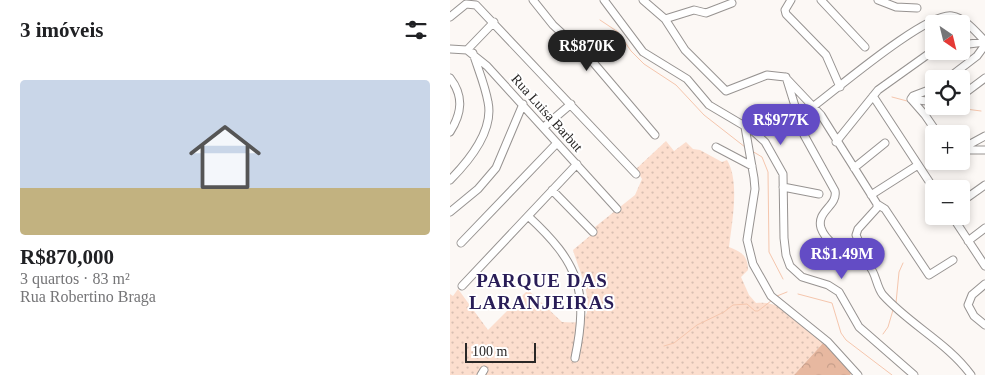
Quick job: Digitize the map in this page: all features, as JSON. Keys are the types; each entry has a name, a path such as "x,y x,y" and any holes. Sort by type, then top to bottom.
{"street":[{"path":"533,0 553,26 592,61 655,134"},
{"path":"604,0 643,52 687,79 709,105 758,134 781,168 784,238 790,266 802,277 828,285 839,292 859,327 914,375"},
{"path":"643,0 666,19 684,50 726,91 767,75 778,74 786,77 814,106 871,195 876,208"},
{"path":"791,0 785,10 786,14 826,55 840,87"},
{"path":"821,0 865,47"},
{"path":"878,0 896,7 917,8"},
{"path":"450,17 461,6 470,3 476,5 636,174"},
{"path":"666,19 694,10 706,13 732,3"},
{"path":"814,106 904,38 943,15 957,17 964,21 985,43"},
{"path":"470,52 494,22"},
{"path":"970,44 985,43"},
{"path":"959,70 977,56 985,43"},
{"path":"450,48 470,52"},
{"path":"450,180 471,156 489,117 488,102 470,52"},
{"name":"Rua Luisa Barbut","path":"470,52 523,104 617,209"},
{"path":"836,142 884,85 925,56"},
{"path":"786,77 804,135 835,191 834,200 822,213 820,219 823,231 831,242 870,266"},
{"path":"450,78 456,86 461,101 456,122 450,132"},
{"path":"970,89 985,78"},
{"path":"911,99 913,96 925,91"},
{"path":"873,96 928,180"},
{"path":"911,99 925,101"},
{"path":"911,99 932,125"},
{"path":"450,212 478,189 496,168 523,104"},
{"path":"544,127 571,104"},
{"path":"745,127 755,189 747,240 753,264 771,296 828,342 858,375"},
{"path":"970,145 985,136"},
{"path":"461,243 558,142"},
{"path":"854,168 885,143"},
{"path":"716,147 752,166"},
{"path":"970,150 985,150"},
{"path":"462,286 577,164"},
{"path":"871,195 918,166"},
{"path":"970,196 985,185"},
{"path":"783,187 819,194"},
{"path":"552,190 593,232"},
{"path":"876,208 858,229 856,235 882,294 978,375"},
{"path":"876,208 886,209 929,275 953,260"},
{"path":"528,216 563,253 573,268 578,285 581,328 575,358"},
{"path":"958,225 985,266"},
{"path":"968,241 985,228"},
{"path":"985,284 972,295 968,305 970,311 985,326"},
{"path":"965,365 970,375"}],"shaded area":[{"path":"666,141 674,151 686,142 693,149 700,150 722,162 727,160 731,169 734,190 729,247 740,253 747,261 748,270 741,277 749,295 756,303 776,305 785,309 824,342 794,375 450,375 450,294 453,296 458,289 488,330 528,290 562,322 578,322 585,317 588,300 573,250 597,230 595,227 635,195 642,179 636,169"}],"green space":[{"path":"824,342 852,373 850,375 794,375"}],"waterway":[{"path":"600,20 618,32 631,51 644,64 676,85 704,115 745,147"},
{"path":"892,97 907,101"},
{"path":"970,110 981,111"},
{"path":"752,151 762,157 768,172 769,252 783,279"},
{"path":"896,303 899,272 903,263"},
{"path":"777,296 787,292"},
{"path":"798,294 832,303 841,333 846,340 892,375"},
{"path":"664,346 674,343 697,325 724,312 733,305 747,304 755,311 758,311 771,301"},
{"path":"883,334 888,327 893,310"}],"district":[{"name":"PARQUE DAS LARANJEIRAS","path":"542,291"}]}
